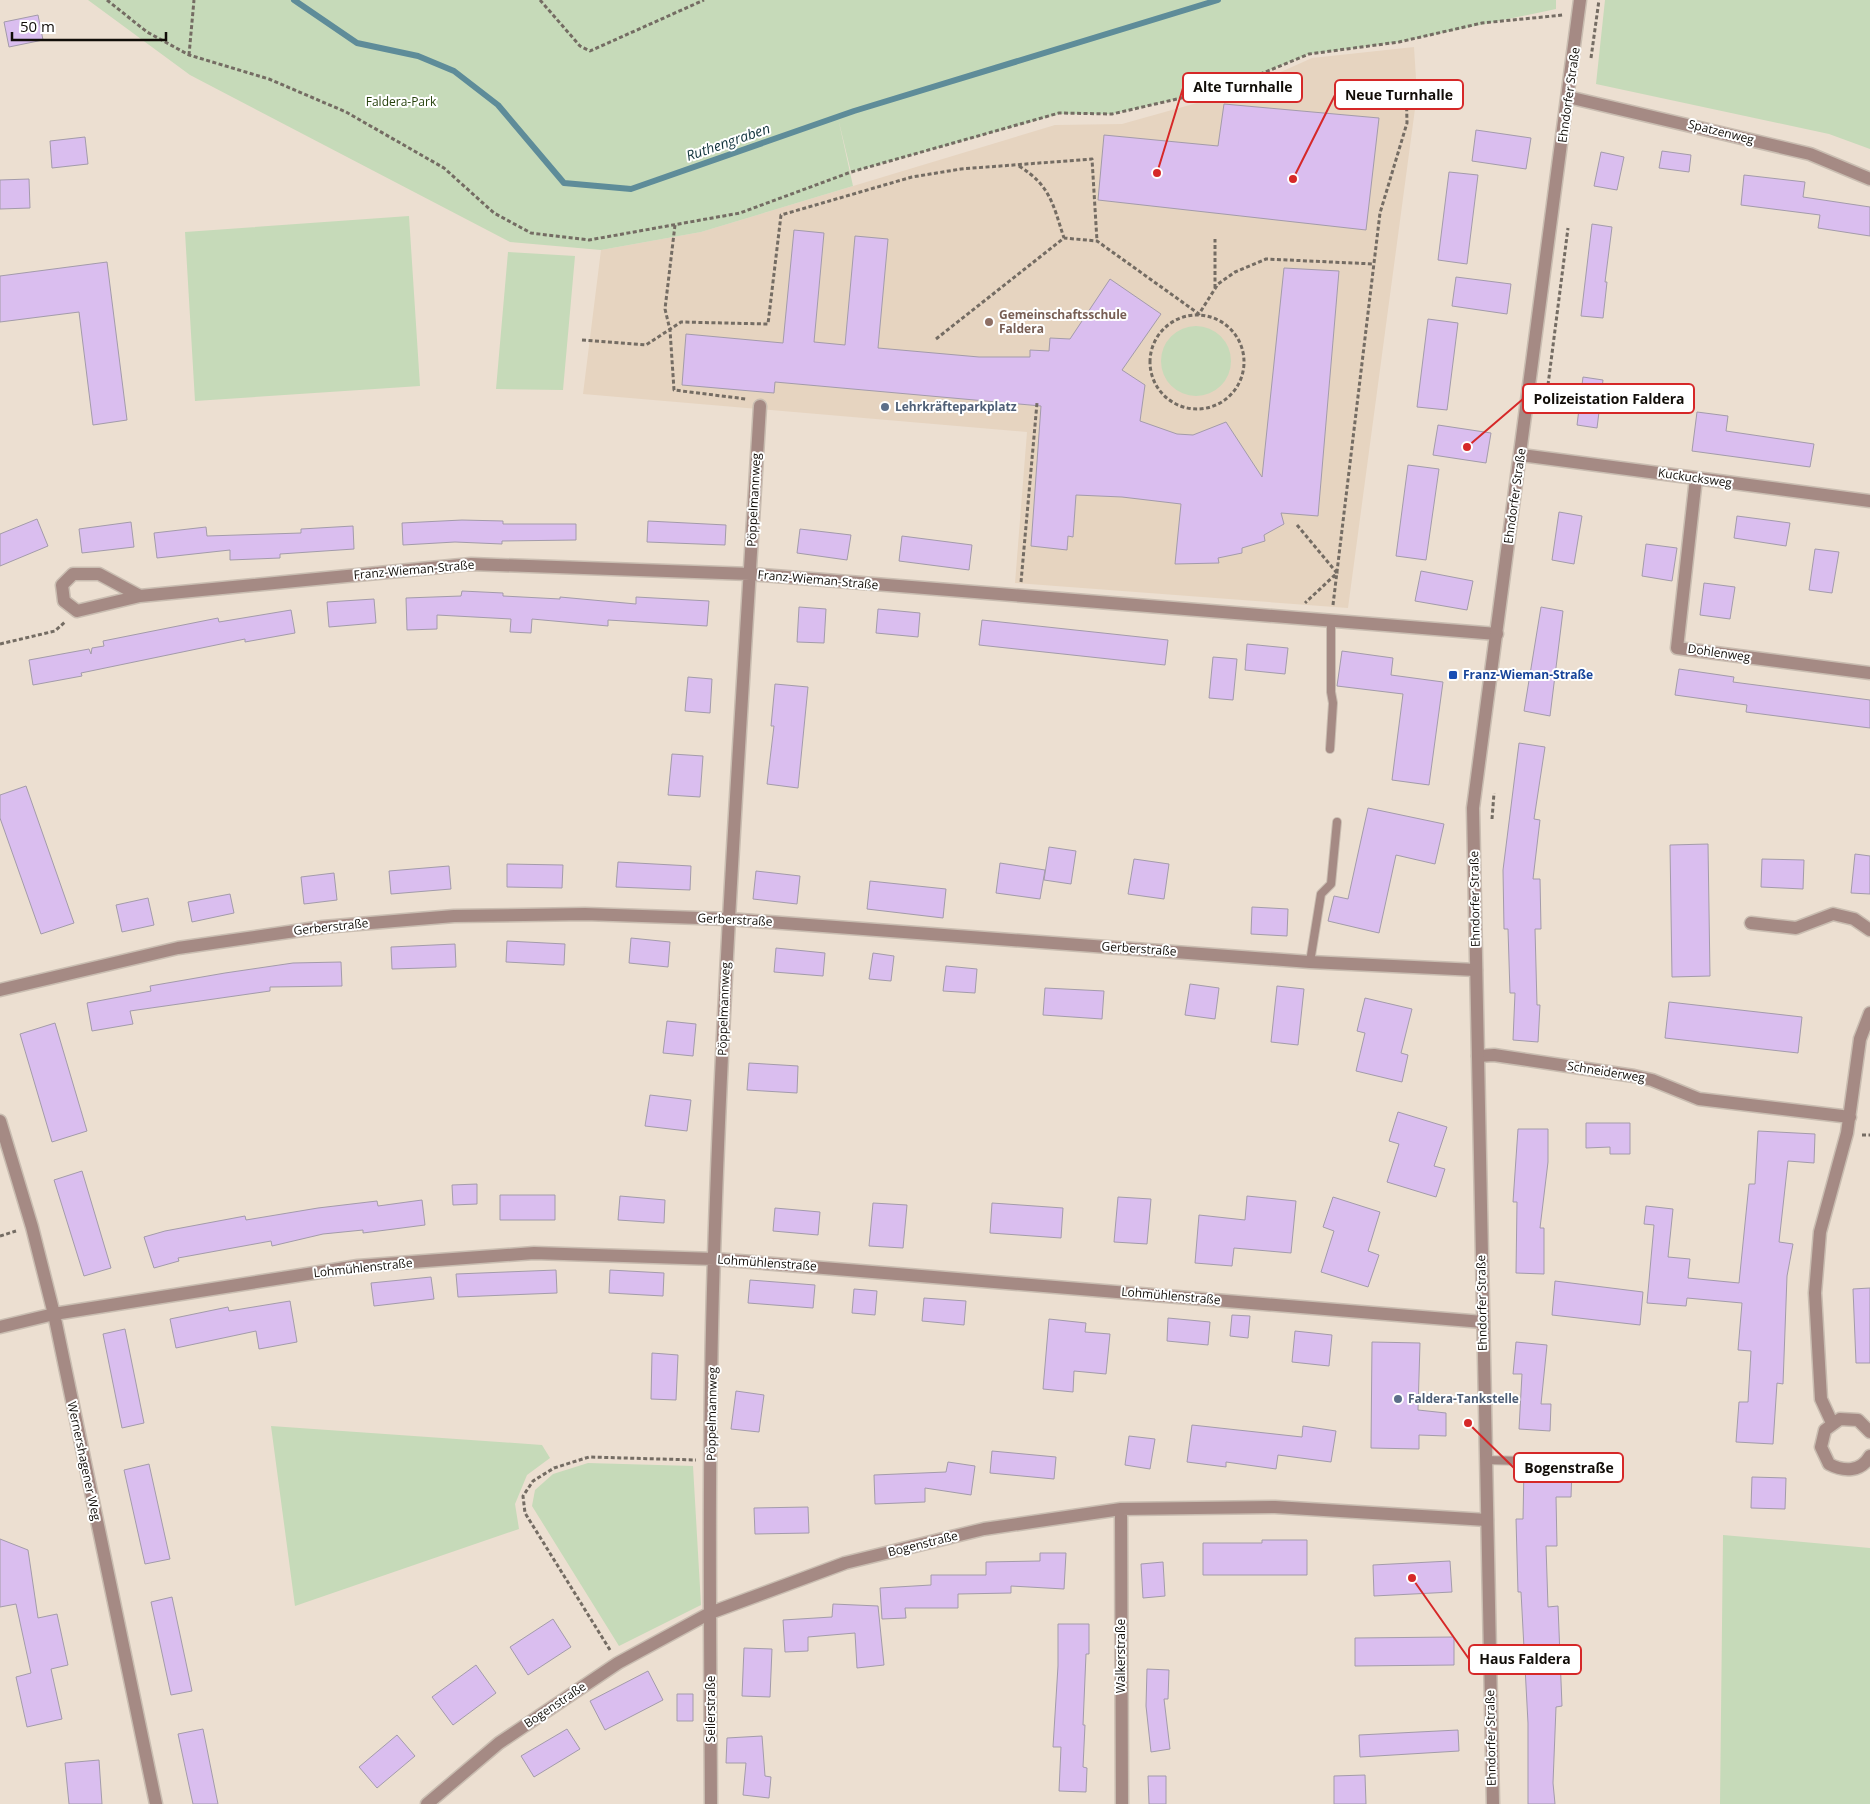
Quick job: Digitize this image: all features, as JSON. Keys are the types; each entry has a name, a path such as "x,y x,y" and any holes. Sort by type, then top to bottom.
{"street":[{"name":"Ehndorfer Straße","path":"1493,1804 1473,808 1580,0"},
{"name":"Spatzenweg","path":"1568,97 1810,154 1870,178"},
{"name":"Pöppelmannweg","path":"710,1613 714,1259 728,919 760,406"},
{"name":"Kuckucksweg","path":"1521,455 1870,501"},
{"name":"Dohlenweg","path":"1696,478 1677,648 1870,673"},
{"name":"Franz-Wieman-Straße","path":"77,611 140,596 471,564 750,574 1497,634"},
{"path":"77,611 64,601 62,585 73,574 99,574 140,596"},
{"name":"Gerberstraße","path":"0,990 178,948 323,927 463,916 585,914 728,919 1310,962 1476,970"},
{"path":"1751,923 1796,928 1833,914 1854,919 1870,930"},
{"path":"1832,1423 1822,1399 1815,1292 1820,1232 1850,1117 1860,1039 1870,1013"},
{"name":"Schneiderweg","path":"1478,1056 1494,1056 1634,1076 1652,1080 1699,1099 1850,1117"},
{"name":"Wernershagener Weg","path":"0,1121 32,1227 54,1314 156,1804"},
{"name":"Lohmühlenstraße","path":"0,1326 54,1314 358,1266 534,1253 714,1259 1483,1322"},
{"path":"1870,1432 1858,1420 1849,1418 1832,1423 1822,1438 1821,1448 1829,1464 1837,1468 1854,1469 1862,1466 1870,1456"},
{"name":"Bogenstraße","path":"427,1804 498,1743 618,1663 710,1613 845,1563 984,1529 1121,1509 1275,1507 1487,1520"},
{"name":"Walkerstraße","path":"1121,1509 1122,1804"},
{"name":"Seilerstraße","path":"710,1613 711,1804"}],"lane":[{"path":"1330,749 1333,703 1331,692 1331,621"},
{"path":"1310,962 1321,894 1331,884 1337,822"},
{"path":"1486,1460 1524,1462"}],"path":[{"path":"107,0 147,32 189,55 269,79 346,112 444,168 494,213 531,233 589,240 740,213 851,172 1059,114 1112,114 1229,88 1308,54 1399,42 1482,24 1579,14"},
{"path":"189,55 194,0"},
{"path":"540,0 580,46 590,51 704,0"},
{"path":"1591,60 1599,0"},
{"path":"1331,621 1380,213 1407,123 1406,82"},
{"path":"582,340 646,345 681,322 768,324 781,215 912,177 960,169 1092,159 1097,241"},
{"path":"1019,166 1033,175 1049,193 1064,238"},
{"path":"1546,393 1569,218"},
{"path":"675,225 664,309 670,330 674,390 761,400 760,406"},
{"path":"936,339 1064,238 1097,241 1199,314 1215,318 1228,326 1238,339 1244,354 1243,370 1237,386 1227,398 1213,406 1197,409 1176,403 1158,389 1152,375 1150,361 1152,346 1160,333 1170,323 1184,316 1199,314"},
{"path":"1215,239 1215,288"},
{"path":"1199,314 1215,288 1235,272 1266,259 1374,264"},
{"path":"1020,596 1037,403"},
{"path":"1297,525 1337,573"},
{"path":"1290,617 1337,573"},
{"path":"0,644 55,631 77,611"},
{"path":"1491,825 1494,786"},
{"path":"618,1663 525,1513 523,1496 533,1481 554,1468 589,1457 712,1461"}],"shaded area":[{"name":"Gemeinschaftsschule Faldera","path":"1414,47 1417,94 1348,608 1015,583 1027,432 583,394 601,250 701,232 1055,125 1122,124 1236,92 1312,58"}],"green space":[{"name":"Faldera-Park","path":"88,0 1556,0 1556,9 1399,42 1309,54 1229,87 1112,114 1059,114 851,172 838,118 853,186 701,232 601,250 510,242 190,75"},
{"path":"1605,0 1870,0 1870,149 1829,134 1596,84"},
{"path":"409,216 420,386 195,401 185,232"},
{"path":"508,252 575,256 563,390 496,389"},
{"path":"1196,326 1209,329 1221,336 1228,348 1231,361 1228,374 1221,386 1209,393 1196,396 1183,393 1171,386 1164,374 1161,361 1164,348 1171,336 1183,329"},
{"path":"271,1426 542,1445 550,1458 527,1475 515,1504 519,1529 295,1606"},
{"path":"588,1463 693,1466 701,1605 619,1646 532,1506 535,1490 553,1474"},
{"path":"1723,1535 1870,1548 1870,1804 1720,1804"}],"building":[{"path":"38,15 43,40 9,47 4,22"},
{"path":"1224,104 1379,118 1366,230 1098,200 1104,135 1218,146"},
{"path":"1476,130 1531,138 1526,169 1472,161"},
{"path":"85,137 88,164 52,168 50,141"},
{"path":"1662,151 1691,155 1689,172 1659,168"},
{"path":"1601,152 1624,157 1617,190 1594,186"},
{"path":"1449,172 1478,175 1467,264 1438,260"},
{"path":"1744,175 1805,182 1803,197 1870,207 1870,236 1818,228 1820,215 1741,205"},
{"path":"29,179 30,208 0,209 0,180"},
{"path":"1592,224 1612,227 1605,282 1607,282 1603,318 1581,316"},
{"path":"794,230 824,233 814,342 845,345 855,236 888,239 878,348 979,357 1030,357 1030,350 1049,351 1050,338 1070,339 1110,279 1161,314 1122,370 1145,385 1140,421 1177,434 1193,435 1226,422 1262,477 1284,268 1339,271 1318,516 1281,513 1284,524 1264,535 1265,541 1242,548 1242,553 1218,558 1219,563 1175,564 1181,504 1122,497 1076,495 1073,537 1068,536 1067,550 1031,546 1041,406 775,382 774,393 682,385 686,334 783,343"},
{"path":"107,262 127,420 93,425 79,312 0,322 0,276"},
{"path":"1456,277 1511,284 1507,314 1452,306"},
{"path":"1428,319 1458,323 1447,410 1417,407"},
{"path":"1583,377 1603,380 1597,428 1577,425"},
{"path":"1697,412 1728,416 1726,431 1814,444 1810,467 1692,451"},
{"path":"1438,425 1491,433 1486,463 1433,455"},
{"path":"1408,465 1439,469 1426,560 1396,556"},
{"path":"1559,512 1582,516 1574,564 1552,560"},
{"path":"1737,516 1790,523 1786,546 1734,538"},
{"path":"37,519 48,546 0,566 0,534"},
{"path":"462,520 503,521 503,524 576,524 576,540 502,541 502,544 455,542 403,545 402,523"},
{"path":"648,521 726,525 725,545 647,542"},
{"path":"131,522 134,547 82,553 79,529"},
{"path":"353,526 354,549 280,554 280,558 230,560 230,550 157,558 154,533 206,527 207,536 301,533 301,529"},
{"path":"800,529 851,535 847,560 797,553"},
{"path":"902,536 972,545 969,570 899,561"},
{"path":"1646,544 1677,548 1672,581 1642,576"},
{"path":"1815,549 1839,552 1832,593 1809,590"},
{"path":"1421,571 1473,581 1467,610 1415,601"},
{"path":"1704,583 1735,587 1730,619 1700,615"},
{"path":"462,591 503,593 503,596 560,599 560,597 636,604 636,597 709,601 707,626 608,620 608,626 532,619 531,633 510,632 511,619 437,615 437,629 407,630 406,598 461,596"},
{"path":"374,599 376,623 329,627 327,602"},
{"path":"799,607 826,609 824,643 797,642"},
{"path":"1541,607 1563,611 1550,716 1524,711"},
{"path":"878,609 920,613 918,637 876,633"},
{"path":"291,610 295,633 245,642 245,639 81,673 82,676 33,685 29,660 89,649 91,654 92,648 104,646 103,641 218,618 219,622"},
{"path":"982,620 1168,640 1165,665 979,645"},
{"path":"1247,644 1288,648 1285,674 1245,670"},
{"path":"1342,651 1393,658 1391,675 1443,682 1429,785 1392,780 1403,694 1337,686"},
{"path":"1213,657 1237,659 1233,700 1209,698"},
{"path":"1679,669 1734,677 1733,682 1870,700 1870,728 1746,712 1747,705 1675,695"},
{"path":"688,677 712,679 710,713 685,711"},
{"path":"775,684 808,687 798,788 767,784 774,726 771,726"},
{"path":"1519,743 1545,747 1534,819 1540,820 1533,879 1540,879 1541,929 1535,929 1537,1005 1540,1005 1538,1042 1513,1040 1515,993 1510,993 1508,929 1504,929 1503,870"},
{"path":"672,754 703,756 700,797 668,795"},
{"path":"26,786 74,923 41,934 0,818 0,795"},
{"path":"1368,808 1444,824 1435,864 1396,855 1379,933 1328,921 1334,896 1348,899"},
{"path":"1708,844 1710,976 1672,977 1670,845"},
{"path":"1049,847 1076,851 1071,884 1044,880"},
{"path":"1855,854 1870,856 1870,894 1851,893"},
{"path":"1134,859 1169,864 1164,899 1128,894"},
{"path":"1762,859 1804,860 1803,889 1761,887"},
{"path":"618,862 691,866 690,890 616,887"},
{"path":"1000,863 1045,870 1040,899 996,893"},
{"path":"507,864 563,865 562,888 507,887"},
{"path":"449,866 451,889 391,894 389,871"},
{"path":"756,871 800,876 797,904 753,899"},
{"path":"334,873 337,900 304,904 301,877"},
{"path":"870,881 946,889 943,918 867,909"},
{"path":"230,894 234,913 192,922 188,902"},
{"path":"148,898 154,925 122,932 116,905"},
{"path":"1252,907 1288,909 1287,936 1251,934"},
{"path":"631,938 670,942 668,967 629,963"},
{"path":"507,941 565,944 564,965 506,962"},
{"path":"455,944 456,967 392,969 391,947"},
{"path":"776,948 825,953 823,976 774,972"},
{"path":"873,953 894,956 891,981 869,979"},
{"path":"341,962 342,986 270,987 270,991 130,1011 133,1024 92,1031 87,1003 151,991 150,986 225,973 293,963"},
{"path":"946,966 977,969 975,993 943,991"},
{"path":"1190,984 1219,988 1215,1019 1185,1015"},
{"path":"1277,986 1304,989 1298,1045 1271,1042"},
{"path":"1045,988 1104,991 1102,1019 1043,1015"},
{"path":"1365,998 1412,1009 1401,1053 1408,1055 1402,1082 1356,1071 1365,1033 1357,1031"},
{"path":"1669,1002 1802,1017 1798,1053 1665,1038"},
{"path":"667,1021 696,1024 693,1056 663,1053"},
{"path":"55,1023 87,1131 52,1142 20,1034"},
{"path":"749,1063 798,1066 797,1093 747,1090"},
{"path":"650,1095 691,1100 687,1131 645,1126"},
{"path":"1398,1112 1447,1127 1434,1166 1445,1169 1436,1197 1387,1182 1399,1144 1389,1141"},
{"path":"1586,1123 1630,1123 1630,1154 1610,1154 1610,1147 1586,1148"},
{"path":"1518,1129 1548,1129 1548,1162 1540,1228 1544,1228 1544,1274 1516,1273 1517,1202 1513,1202"},
{"path":"1758,1131 1815,1134 1814,1163 1788,1161 1779,1242 1793,1244 1787,1276 1783,1384 1777,1383 1773,1444 1736,1442 1739,1402 1748,1402 1751,1351 1738,1350 1742,1303 1687,1298 1686,1306 1647,1303 1654,1225 1644,1224 1646,1206 1673,1209 1668,1257 1690,1259 1688,1278 1739,1283 1749,1184 1755,1184"},
{"path":"82,1171 111,1268 84,1276 54,1180"},
{"path":"477,1184 477,1204 453,1205 452,1185"},
{"path":"500,1195 555,1195 555,1220 500,1220"},
{"path":"620,1196 665,1200 664,1223 618,1220"},
{"path":"1247,1196 1296,1201 1291,1253 1234,1248 1232,1266 1195,1263 1199,1215 1245,1220"},
{"path":"1118,1197 1151,1199 1147,1244 1114,1242"},
{"path":"1333,1197 1380,1212 1368,1251 1379,1255 1368,1287 1321,1272 1334,1231 1323,1227"},
{"path":"422,1200 425,1225 363,1233 363,1230 323,1234 272,1246 271,1241 178,1258 179,1261 154,1268 144,1237 165,1231 245,1216 246,1220 318,1208 377,1201 378,1206"},
{"path":"873,1203 907,1205 903,1248 869,1246"},
{"path":"992,1203 1063,1208 1061,1238 990,1233"},
{"path":"775,1208 820,1212 818,1235 773,1231"},
{"path":"556,1270 557,1293 458,1297 456,1274"},
{"path":"610,1270 664,1273 663,1296 609,1293"},
{"path":"431,1277 434,1299 374,1306 371,1283"},
{"path":"750,1280 815,1285 813,1308 748,1303"},
{"path":"1555,1281 1643,1292 1640,1325 1552,1315"},
{"path":"1870,1288 1870,1363 1856,1363 1853,1289"},
{"path":"854,1289 877,1291 875,1315 852,1313"},
{"path":"924,1298 966,1301 964,1325 922,1321"},
{"path":"290,1301 297,1342 259,1349 256,1331 176,1348 170,1319 228,1307 229,1311"},
{"path":"1232,1315 1250,1316 1248,1338 1230,1336"},
{"path":"1168,1318 1210,1322 1208,1345 1167,1341"},
{"path":"1049,1319 1086,1323 1085,1332 1110,1334 1106,1374 1074,1371 1073,1392 1043,1389"},
{"path":"125,1329 144,1423 122,1428 103,1334"},
{"path":"1295,1331 1332,1335 1329,1366 1292,1362"},
{"path":"1372,1342 1420,1343 1418,1410 1446,1413 1446,1436 1419,1435 1419,1449 1371,1448"},
{"path":"1516,1342 1547,1345 1541,1404 1551,1404 1550,1431 1519,1429 1522,1374 1513,1374"},
{"path":"652,1353 678,1355 676,1400 651,1399"},
{"path":"736,1391 764,1395 759,1432 731,1429"},
{"path":"1192,1425 1302,1437 1303,1426 1336,1431 1331,1462 1278,1455 1276,1469 1226,1462 1226,1467 1187,1462"},
{"path":"1129,1436 1155,1439 1150,1469 1125,1465"},
{"path":"992,1451 1056,1457 1054,1479 990,1473"},
{"path":"948,1462 975,1466 971,1495 925,1488 925,1502 875,1504 874,1475 946,1472"},
{"path":"149,1464 170,1559 145,1564 124,1470"},
{"path":"1524,1467 1572,1468 1571,1497 1556,1497 1557,1546 1546,1546 1548,1607 1558,1606 1562,1706 1556,1707 1553,1783 1555,1804 1528,1804 1528,1723 1521,1592 1518,1592 1516,1519 1523,1519"},
{"path":"1752,1477 1786,1478 1785,1509 1751,1508"},
{"path":"808,1507 809,1533 755,1534 754,1508"},
{"path":"0,1539 28,1550 38,1618 57,1614 68,1665 51,1669 62,1719 27,1727 16,1677 31,1673 16,1604 0,1607"},
{"path":"1262,1540 1307,1540 1307,1575 1203,1575 1203,1543 1262,1543"},
{"path":"1040,1553 1066,1553 1064,1589 1011,1586 1011,1593 958,1594 958,1608 905,1608 906,1618 882,1619 880,1588 931,1585 931,1575 986,1575 986,1562 1040,1561"},
{"path":"1450,1561 1452,1592 1374,1596 1373,1565"},
{"path":"1163,1562 1165,1596 1143,1598 1141,1564"},
{"path":"172,1597 192,1691 171,1695 151,1602"},
{"path":"833,1604 878,1606 884,1665 857,1668 855,1633 808,1637 808,1651 785,1652 783,1620 832,1617"},
{"path":"553,1619 571,1647 528,1675 510,1647"},
{"path":"1058,1624 1089,1624 1089,1654 1086,1654 1083,1725 1085,1725 1083,1767 1087,1768 1086,1792 1059,1791 1061,1747 1053,1747 1058,1666"},
{"path":"1454,1637 1454,1665 1355,1666 1355,1638"},
{"path":"744,1648 772,1649 770,1697 742,1696"},
{"path":"476,1665 496,1693 453,1725 432,1697"},
{"path":"1147,1669 1169,1670 1168,1699 1164,1699 1170,1749 1151,1752 1146,1706"},
{"path":"648,1671 663,1700 605,1730 590,1701"},
{"path":"677,1694 693,1694 693,1721 677,1721"},
{"path":"203,1729 218,1804 193,1804 178,1734"},
{"path":"567,1729 580,1749 534,1777 521,1756"},
{"path":"1458,1730 1459,1751 1360,1757 1359,1735"},
{"path":"397,1735 415,1756 377,1788 359,1767"},
{"path":"762,1736 765,1776 771,1777 769,1798 743,1795 746,1763 726,1763 727,1738"},
{"path":"99,1760 102,1804 69,1804 65,1763"},
{"path":"1365,1775 1366,1804 1334,1804 1334,1776"},
{"path":"1148,1776 1166,1776 1166,1804 1149,1804"}],"waterway":[{"name":"Ruthengraben","path":"294,0 357,43 418,56 454,71 498,105 564,183 631,189 854,111 1218,0"}],"place":[{"name":"Alte Turnhalle","path":"1157,173"},
{"name":"Neue Turnhalle","path":"1293,179"},
{"name":"Gemeinschaftsschule Faldera","path":"989,322"},
{"name":"Lehrkräfteparkplatz","path":"885,407"},
{"name":"Polizeistation Faldera","path":"1467,447"},
{"name":"Franz-Wieman-Straße","path":"1453,675"},
{"name":"Faldera-Tankstelle","path":"1398,1399"},
{"name":"Bogenstraße","path":"1468,1423"},
{"name":"Haus Faldera","path":"1412,1578"}]}
